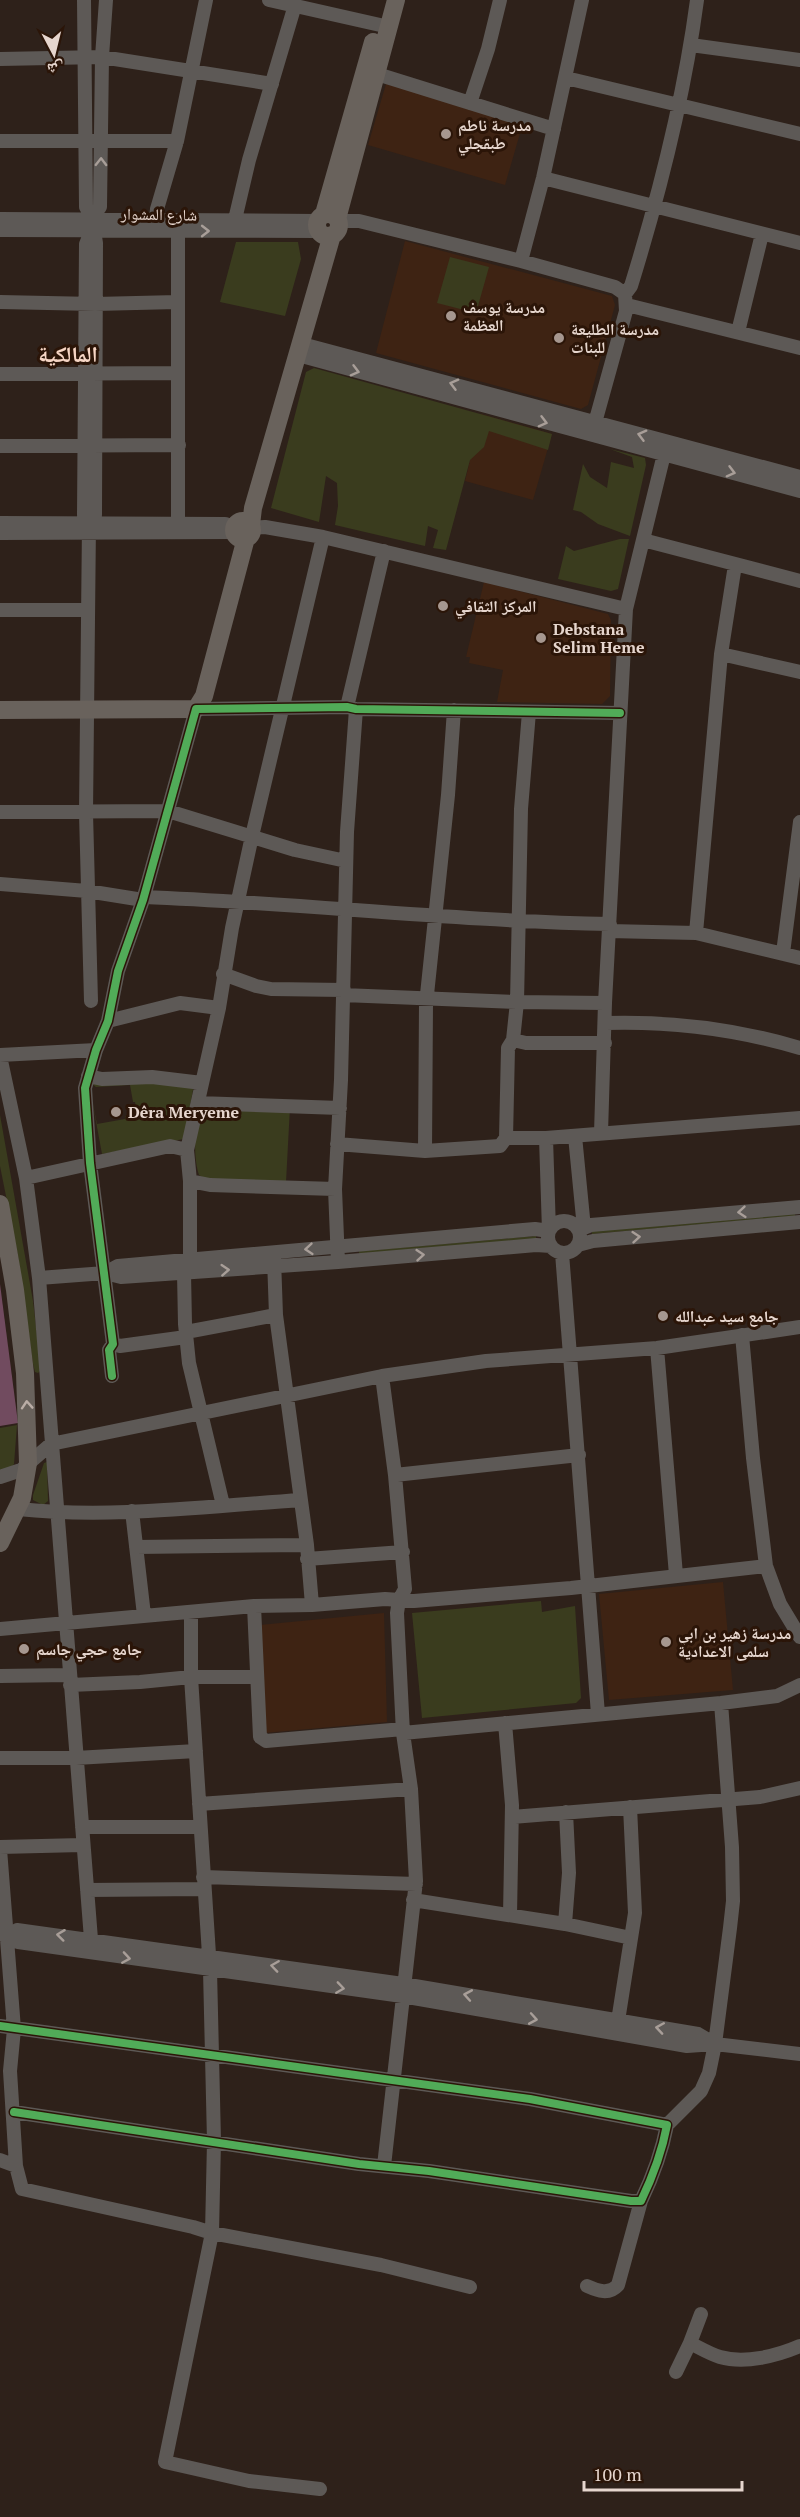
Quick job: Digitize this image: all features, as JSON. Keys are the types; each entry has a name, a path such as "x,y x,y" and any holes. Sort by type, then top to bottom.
{"main road":[{"path":"0,710 196,709 194,693 242,529 316,251 327,225 377,74 384,0"},
{"path":"242,529 253,508 300,349 327,225 383,26 396,0"},
{"path":"0,1204 13,1278 24,1364 28,1463 25,1487 18,1509 0,1543"}],"street":[{"path":"84,0 86,207 96,243 90,303 89,374 89,445 95,515 89,528 87,609 86,813 91,1001"},
{"path":"92,224 100,207 102,57 106,0"},
{"path":"155,225 177,141 206,0"},
{"path":"269,0 295,4 383,26"},
{"path":"470,103 488,49 500,0"},
{"path":"594,428 626,299 656,207 680,105 697,0"},
{"path":"521,261 566,78 578,1"},
{"path":"233,225 295,4"},
{"path":"691,45 800,60"},
{"path":"0,59 102,57 272,84"},
{"path":"377,74 554,129"},
{"path":"566,78 800,134"},
{"path":"0,141 177,141"},
{"path":"543,178 800,243"},
{"name":"شارع المشوار","path":"0,219 155,225 327,225 359,221 615,287 626,299 800,348"},
{"name":"شارع المشوار","path":"0,230 92,224"},
{"name":"شارع المشوار","path":"155,225 178,231 233,225"},
{"path":"178,231 178,524"},
{"path":"738,332 762,234"},
{"path":"0,302 177,302"},
{"path":"300,349 665,448 800,491"},
{"path":"0,374 177,373"},
{"path":"0,446 179,445"},
{"path":"665,448 800,477"},
{"path":"601,1133 605,1003 626,609 665,448"},
{"path":"0,523 89,528 242,529 265,527 384,551 626,609"},
{"path":"0,533 178,524 225,524 242,529"},
{"path":"223,1505 203,1413 189,1363 186,1335 184,1273 190,1259 190,1181 187,1150 219,1008 223,974 252,836 322,537"},
{"path":"643,540 800,582"},
{"path":"338,1262 335,1189 340,1108 351,708 384,551"},
{"path":"696,933 721,654 735,565"},
{"path":"0,609 87,609"},
{"path":"721,654 800,672"},
{"path":"112,1376 109,1350 113,1344 90,1163 85,1095 96,1050 108,1021 118,970 144,898 196,709 351,708 620,713"},
{"path":"424,1150 427,998 437,917 454,710"},
{"path":"337,1144 424,1150 500,1146 506,1138 508,1048 513,1040 517,1002 521,809 529,712"},
{"path":"0,812 168,811 295,850 346,861"},
{"path":"783,953 800,822"},
{"path":"0,884 144,898 238,901 437,917 696,933 800,958"},
{"path":"223,974 271,989 517,1002 605,1003"},
{"path":"108,1021 180,1003 219,1008"},
{"path":"605,1023 667,1023 692,1026 759,1036 800,1048"},
{"path":"513,1040 526,1043 605,1043"},
{"path":"92,1939 82,1845 39,1278 26,1178 0,1056 96,1050"},
{"path":"88,1076 102,1079 152,1077 202,1083"},
{"path":"198,1103 340,1108"},
{"path":"506,1138 546,1138 800,1118"},
{"path":"575,1136 585,1227 578,1245"},
{"path":"546,1138 549,1232 557,1250 569,1355 579,1455 598,1714"},
{"path":"26,1178 170,1146 187,1150"},
{"path":"190,1181 210,1185 335,1189"},
{"path":"549,1232 561,1221 585,1227 800,1208"},
{"path":"39,1278 105,1273 121,1277 184,1273 536,1245 570,1252 578,1245 592,1241 800,1222"},
{"path":"105,1273 118,1266 190,1259 534,1229 549,1232"},
{"path":"274,1252 276,1315 301,1500 312,1605"},
{"path":"113,1344 120,1346 186,1335 276,1315"},
{"path":"0,1477 21,1470 51,1444 382,1376 486,1361 657,1348 800,1327"},
{"path":"742,1335 766,1566 780,1604 800,1636"},
{"path":"657,1348 676,1575"},
{"path":"382,1376 403,1552 405,1588 399,1600 397,1613 403,1731 411,1789 416,1884 402,1990 384,2166"},
{"path":"395,1475 579,1455"},
{"path":"18,1509 56,1513 132,1511 301,1500"},
{"path":"132,1511 144,1615"},
{"path":"136,1547 403,1552"},
{"path":"0,1629 254,1606 312,1605 385,1599 426,1600 766,1566"},
{"path":"254,1606 260,1737 266,1741 505,1723 721,1703 777,1696 800,1685"},
{"path":"191,1612 191,1677 210,1964 214,2141 212,2233 165,2462 249,2481 320,2489"},
{"path":"0,1676 140,1682 191,1677 257,1677"},
{"path":"587,2286 607,2291 614,2290 618,2285 641,2200 663,2146 668,2125 701,2091 709,2073 715,2044 733,1900 721,1703"},
{"path":"505,1723 512,1817 510,1915"},
{"path":"0,1758 76,1758 196,1751"},
{"path":"512,1817 760,1797 800,1788"},
{"path":"199,1804 411,1789"},
{"path":"618,2021 635,1913 636,1886 630,1807"},
{"path":"565,1924 568,1873 566,1812"},
{"path":"82,1827 200,1827"},
{"path":"82,1845 0,1848 4,1934 14,2029 10,2071 6,2083 14,2112 16,2166 22,2189 212,2233 381,2265 470,2287"},
{"path":"87,1890 203,1883 416,1884"},
{"path":"413,1900 565,1924 631,1938"},
{"path":"4,1934 17,1930 92,1939 210,1964"},
{"path":"4,1934 18,1941 210,1964 618,2021 698,2034 715,2044"},
{"path":"402,1990 687,2046 715,2044 800,2054"},
{"path":"0,2026 530,2098 668,2125"},
{"path":"14,2112 620,2200 641,2200"},
{"path":"0,2160 16,2166"},
{"path":"676,2373 701,2314"},
{"path":"690,2343 722,2357 745,2359 766,2356 800,2346"}],"shaded area":[{"name":"مدرسة ناطم طبقجلي","path":"386,84 523,123 505,185 368,145"},
{"path":"405,241 612,296 615,305 588,405 581,409 376,353"},
{"path":"481,414 552,434 533,500 465,481"},
{"name":"Debstana Selim Heme","path":"484,582 608,614 611,620 610,696 602,704 497,702 503,670 469,663 470,657 466,657"},
{"path":"0,1284 18,1423 0,1426"},
{"name":"مدرسة زهير بن ابي سلمى الاعدادية","path":"723,1582 733,1690 609,1700 599,1594"},
{"path":"384,1613 387,1722 264,1733 260,1625"}],"green space":[{"path":"236,242 298,242 301,259 285,316 220,302"},
{"path":"450,257 489,267 476,313 437,303"},
{"path":"314,368 552,434 548,450 489,431 484,447 470,460 446,550 433,548 438,530 428,526 425,546 335,525 338,506 337,483 326,476 319,522 271,508 306,372"},
{"path":"610,449 645,458 646,465 630,536 598,524 581,512 573,510 583,464 590,477 607,488 611,462 634,468 632,457"},
{"path":"620,539 629,539 618,589 611,591 558,579 566,546 574,551"},
{"path":"91,1083 194,1084 184,1139 102,1154 92,1100 97,1124 125,1119 125,1116 137,1114 130,1085 96,1087"},
{"path":"206,1107 290,1107 286,1182 210,1182 199,1175 196,1159 196,1130"},
{"path":"0,1115 33,1301 41,1370 38,1373 35,1372 33,1364 18,1256 0,1166"},
{"path":"795,1213 795,1216 592,1234 592,1231"},
{"path":"536,1236 536,1239 359,1254 359,1251"},
{"path":"17,1425 14,1464 10,1469 0,1471 0,1428"},
{"path":"47,1462 48,1501 43,1505 33,1500 33,1495 44,1463"},
{"path":"541,1601 542,1612 575,1606 581,1698 576,1703 422,1718 412,1613"}],"cycle path":[{"path":"112,1376 109,1350 113,1344 90,1163 85,1088 96,1050 108,1021 118,971 143,900 196,709 347,707 356,709 620,713"},
{"path":"0,2026 530,2099 667,2125 657,2164 641,2201 631,2201 429,2171 359,2164 14,2112"}],"place":[{"name":"مدرسة ناطم طبقجلي","path":"446,134"},
{"name":"مدرسة يوسف العظمة","path":"451,316"},
{"name":"مدرسة الطليعة للبنات","path":"559,338"},
{"name":"المركز الثقافي","path":"443,606"},
{"name":"Debstana Selim Heme","path":"541,638"},
{"name":"Dêra Meryeme","path":"116,1112"},
{"name":"جامع سيد عبدالله","path":"663,1316"},
{"name":"مدرسة زهير بن ابي سلمى الاعدادية","path":"666,1642"},
{"name":"جامع حجي جاسم","path":"24,1649"}],"district":[{"name":"المالكية","path":"68,353"}]}
